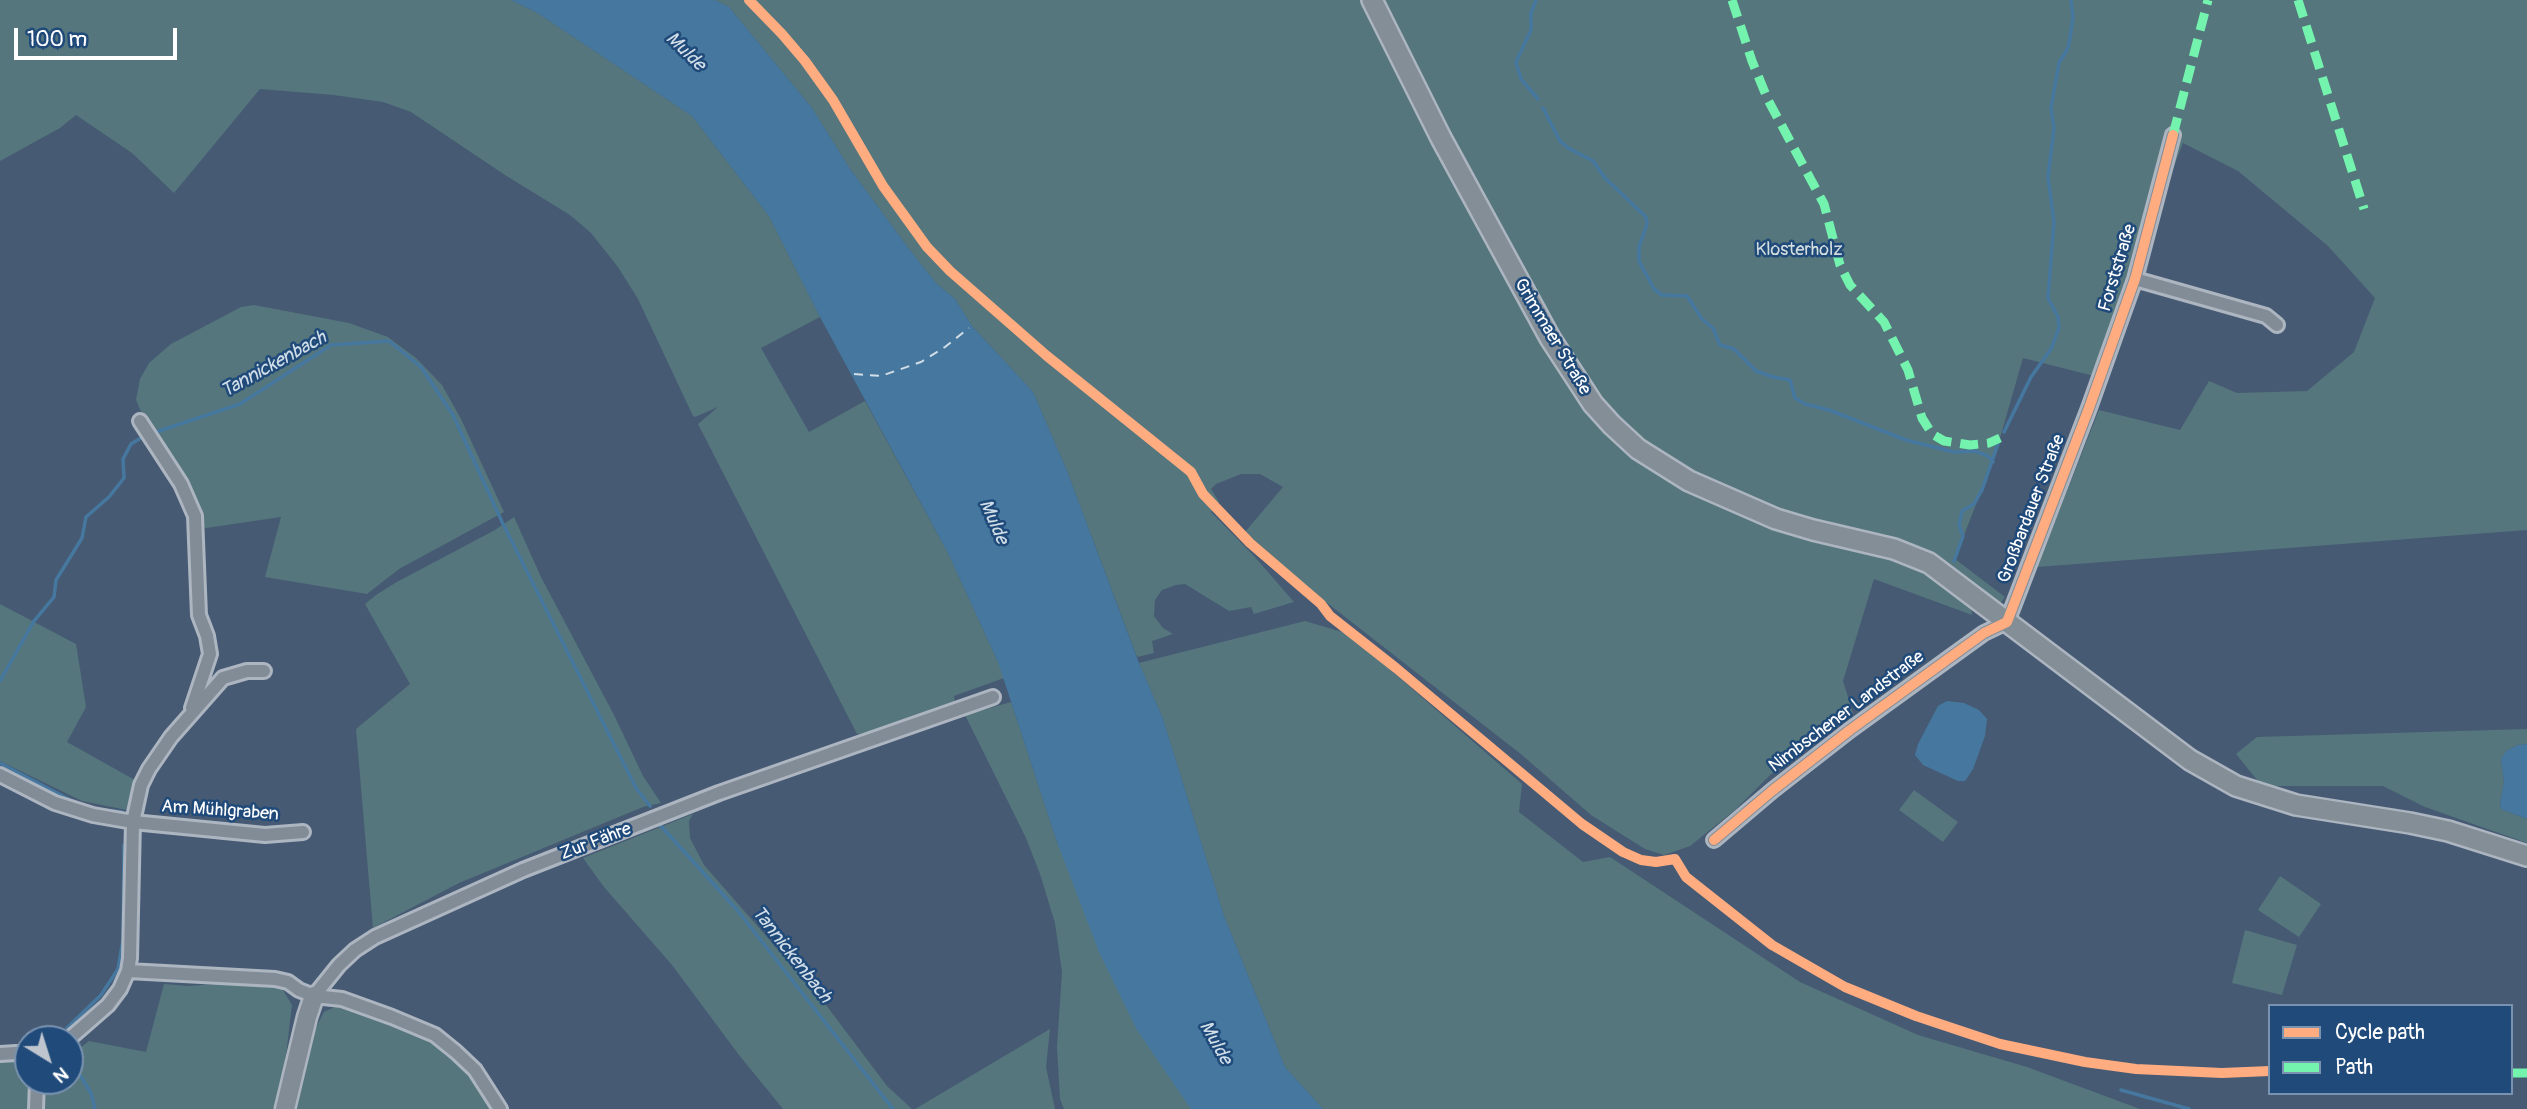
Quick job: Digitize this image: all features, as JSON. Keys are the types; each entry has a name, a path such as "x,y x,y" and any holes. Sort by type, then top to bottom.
{"main road":[{"name":"Grimmaer Straße","path":"1372,0 1419,95 1550,338 1584,392 1601,413 1638,449 1689,481 1776,519 1921,558 2007,622"},
{"path":"2007,622 2190,760 2236,786 2296,805 2448,831 2527,856"}],"street":[{"name":"Forststraße","path":"2089,408 2135,279 2172,135"},
{"path":"2135,279 2266,316 2277,325"},
{"name":"Großbardauer Straße","path":"2007,622 2089,408"},
{"path":"145,430 181,484 195,516 199,615 207,636 208,663 189,715"},
{"name":"Nimbschener Landstraße","path":"1714,840 1830,745 1959,650 2007,622"},
{"path":"208,663 223,678"},
{"path":"84,1026 108,1005 120,989 128,971 133,822 141,785 153,762 189,715 223,678 247,671 264,671"},
{"name":"Zur Fähre","path":"285,1109 314,996 339,965 375,937 523,870 719,793 993,697"},
{"name":"Am Mühlgraben","path":"0,775 55,803 93,815 133,822 265,835 303,832"},
{"path":"128,971 275,979 288,982 314,996 342,999 435,1035 475,1070 500,1109"}],"green space":[{"path":"0,0 511,0 536,12 692,116 769,216 820,317 761,348 809,432 865,401 948,553 1004,678 954,696 956,711 893,733 857,734 698,424 718,407 693,416 638,299 618,267 591,233 570,215 411,112 383,102 334,95 260,89 174,193 132,153 76,115 60,128 0,161"},
{"path":"715,0 1366,0 1528,309 1651,466 1902,557 1955,588 1971,607 1972,615 1874,579 1843,681 1853,713 1770,775 1735,810 1690,846 1664,855 1645,849 1591,815 1522,755 1317,595 1245,532 1283,487 1260,474 1241,474 1216,484 1211,489 1219,502 1211,512 1294,602 1254,614 1251,607 1229,611 1185,584 1176,585 1162,590 1155,600 1154,616 1163,628 1173,634 1152,641 1154,653 1137,657 1067,471 1033,392 972,326 955,299 936,283 909,249 850,169 812,108 729,7"},
{"name":"Klosterholz","path":"1378,0 2527,0 2527,530 2037,567 2099,410 2180,430 2209,381 2237,393 2307,391 2354,352 2375,298 2328,246 2238,171 2183,143 2094,376 2023,358 1996,452 1955,559 2005,597 1999,605 1978,592 1814,524 1717,488 1626,431 1576,370"},
{"path":"254,305 349,323 388,337 416,358 442,385 461,419 504,512 399,569 367,594 265,577 281,517 206,528 201,526 180,471 146,423 136,400 140,379 149,363 171,344 241,307"},
{"path":"514,517 541,577 643,776 661,803 643,807 459,883 373,928 356,729 410,684 365,604 395,583 495,530"},
{"path":"0,604 76,644 86,707 67,742 135,780 127,810 82,801 0,761"},
{"path":"1305,621 1349,634 1522,784 1519,812 1583,862 1610,857 1800,982 1918,1035 2027,1067 2140,1109 1323,1109 1285,1067 1224,916 1163,719 1139,663"},
{"path":"1011,702 1057,842 1177,1087 1191,1109 1064,1109 1060,1099 1057,1047 1062,972 1055,923 1026,838 965,715"},
{"path":"2527,729 2527,744 2506,751 2501,759 2504,782 2500,803 2501,809 2527,819 2527,843 2425,807 2383,786 2262,786 2236,754 2257,737"},
{"path":"1914,790 1958,822 1943,842 1899,810"},
{"path":"693,814 689,821 690,838 704,865 823,1001 887,1086 912,1109 783,1109 672,965 604,887 583,858"},
{"path":"2280,876 2321,904 2299,937 2258,910"},
{"path":"2245,930 2297,945 2282,995 2232,983"},
{"path":"228,983 275,986 283,990 292,1005 281,1097 278,1096 275,1109 0,1109 0,1056 14,1062 14,1095 84,1095 84,1045 89,1041 146,1052 164,984 189,986"},
{"path":"343,1003 436,1037 473,1073 490,1109 293,1109 309,1041 324,1012"},
{"path":"1050,1029 1046,1067 1055,1109 915,1109"}],"water":[{"name":"Mulde","path":"511,0 715,0 729,7 812,108 850,169 909,249 936,283 955,299 972,326 1033,392 1067,471 1139,663 1163,719 1224,916 1285,1067 1323,1109 1191,1109 1137,1030 1099,952 1057,842 998,662 948,553 820,317 769,216 692,116 536,12"},
{"path":"1947,701 1964,703 1979,710 1987,719 1985,736 1973,769 1965,781 1958,781 1923,765 1915,755 1938,706"},
{"path":"2527,744 2527,819 2501,809 2500,803 2504,782 2501,759 2506,751"}],"waterway":[{"path":"1536,0 1531,13 1531,30 1516,62 1521,79 1538,99"},
{"path":"2004,432 2031,377 2051,349 2059,328 2058,317 2048,298 2054,222 2048,177 2054,128 2051,108 2059,63 2068,48 2070,38 2073,17 2071,0"},
{"path":"1543,108 1560,141 1593,161 1605,178 1646,217 1647,224 1639,247 1639,261 1654,289 1662,295 1687,296 1702,319 1713,328 1720,345 1734,349 1756,371 1790,380 1795,398 1805,404 1829,410 1906,440 1954,452 1975,451 1988,456 1993,462"},
{"name":"Tannickenbach","path":"153,433 240,404 331,345 389,341 421,367 453,415 503,524 636,788 650,806"},
{"name":"Tannickenbach","path":"0,681 34,621 54,597 56,580 82,538 86,517 109,497 124,478 123,459 131,444 146,435"},
{"path":"1954,561 1963,536 1959,525 1962,511 1974,504 1982,490 1998,444"},
{"name":"Tannickenbach","path":"0,763 74,802 94,809 122,812"},
{"name":"Tannickenbach","path":"660,825 738,911 893,1109"},
{"name":"Tannickenbach","path":"70,1025 101,995 118,969 123,940 124,845"},
{"name":"Tannickenbach","path":"84,1082 91,1093 95,1109"},
{"path":"2121,1090 2189,1109"}],"ferry route":[{"path":"854,374 881,376 921,362 969,328"}],"marked path":[{"path":"1732,0 1768,100 1824,204 1840,265 1850,285 1884,322 1908,370 1922,418 1932,434 1944,441 1970,445 1989,443 2000,438"},
{"path":"2173,135 2208,0"},
{"path":"2298,0 2364,209"},
{"path":"2513,1073 2527,1073"}],"cycle path":[{"path":"749,0 805,61 833,100 883,186 927,247 950,271 1047,356 1191,472 1203,494 1250,543 1321,604 1330,616 1582,824 1623,852 1641,860 1656,862 1675,859 1686,877 1772,945 1845,987 1916,1016 2000,1044 2085,1062 2136,1069 2222,1073 2268,1071"},
{"path":"1714,840 1850,730 1984,633 2007,622 2135,279 2173,135"}]}
